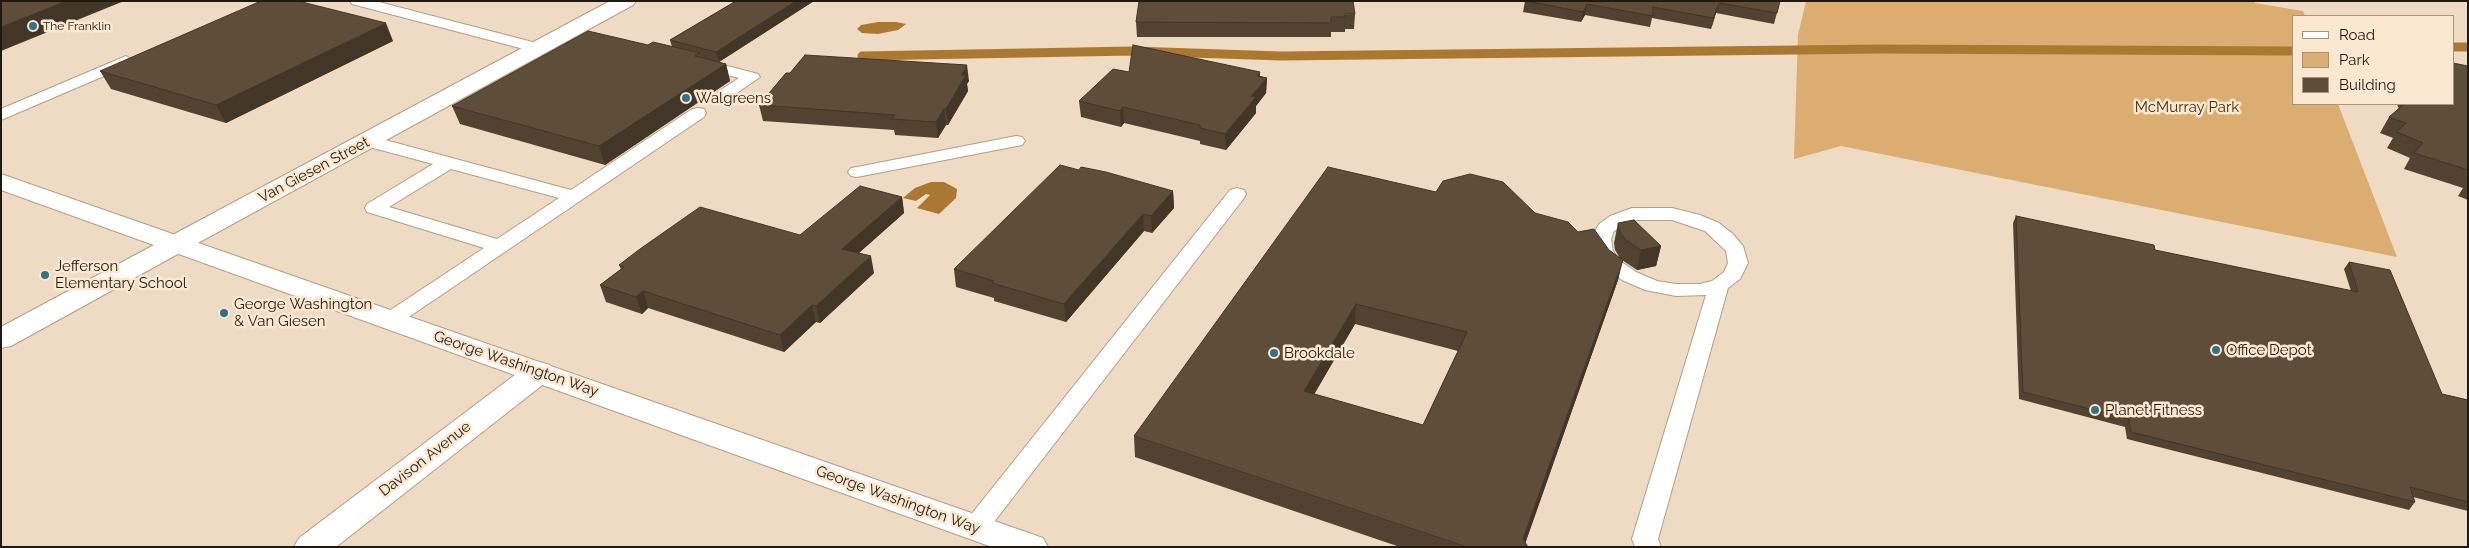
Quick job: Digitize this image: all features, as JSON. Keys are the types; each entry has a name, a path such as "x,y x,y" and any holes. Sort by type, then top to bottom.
{"main road":[{"name":"Van Giesen Street","path":"1,339 539,48 582,34 626,1"},
{"name":"George Washington Way","path":"1,181 1031,547"},
{"name":"Davison Avenue","path":"312,547 539,372"}],"lane":[{"path":"357,1 539,48"},
{"path":"1,114 138,56"},
{"path":"686,60 752,77 726,94"},
{"path":"390,320 698,113"},
{"path":"368,141 573,196"},
{"path":"857,172 1016,141"},
{"path":"449,162 374,208 499,246"},
{"path":"975,528 1237,194"},
{"path":"1642,544 1719,285 1733,276 1738,264 1736,250 1719,232 1693,219 1666,213 1632,214 1617,220 1606,228 1601,239 1603,251 1613,265 1630,276 1652,286 1676,290 1700,290 1719,285"}],"green space":[{"name":"McMurray Park","path":"1806,1 2254,1 2255,3 2303,11 2305,15 2292,15 2292,105 2338,105 2397,257 1841,146 1794,159 1798,35"}],"shaded area":[{"path":"878,22 906,24 898,30 878,34 862,33 857,29 861,25"},
{"path":"931,182 944,182 957,189 956,198 939,214 917,208 930,195 926,194 916,201 903,198 915,188"}],"building":[{"path":"1,1 66,1 1,27"},
{"path":"261,1 298,1 386,23 216,105 100,71"},
{"path":"736,1 796,1 716,52 670,40"},
{"path":"1139,1 1353,1 1355,14 1345,14 1345,17 1331,17 1331,23 1136,22"},
{"path":"1526,1 1780,1 1777,13 1719,3 1713,18 1653,7 1653,16 1587,4 1583,12"},
{"name":"Walgreens","path":"588,31 648,45 653,42 700,53 695,56 726,64 599,146 452,106"},
{"path":"1133,45 1260,72 1257,76 1267,78 1251,96 1256,97 1225,134 1200,128 1200,125 1123,107 1120,111 1079,101 1113,69 1129,72"},
{"path":"805,55 967,65 961,75 966,75 936,122 892,119 895,115 759,105 786,73 790,73"},
{"path":"2454,63 2468,66 2468,170 2414,153 2423,143 2397,132 2406,123 2389,117 2403,105 2454,105"},
{"path":"1060,165 1079,170 1081,167 1106,172 1173,191 1151,216 1143,214 1064,304 992,283 994,281 954,269"},
{"name":"Brookdale","path":"1328,167 1436,192 1443,181 1470,174 1503,182 1535,213 1568,222 1578,232 1594,229 1609,250 1623,260 1523,539 1528,547 1467,547 1134,436","holes":["1356,304 1467,332 1423,425 1304,391"]},
{"path":"860,186 902,197 842,249 871,256 816,306 812,305 780,335 643,291 636,297 600,285 624,267 619,265 700,207 800,235"},
{"name":"Office Depot","path":"2016,216 2154,245 2155,250 2358,292 2349,262 2390,270 2442,394 2468,400 2468,502 2410,487 2415,502 2131,432 2129,419 2023,392"},
{"path":"1634,220 1661,246 1641,250 1626,240 1619,231 1618,223"}],"waterway":[{"path":"2454,47 2468,47"},
{"path":"862,56 1133,51 1281,56 1881,49 2292,51"}],"place":[{"name":"The Franklin","path":"33,26"},
{"name":"Walgreens","path":"686,98"},
{"name":"Jefferson Elementary School","path":"45,275"},
{"name":"George Washington & Van Giesen","path":"224,313"},
{"name":"Office Depot","path":"2216,350"},
{"name":"Brookdale","path":"1274,353"},
{"name":"Planet Fitness","path":"2095,410"}]}
